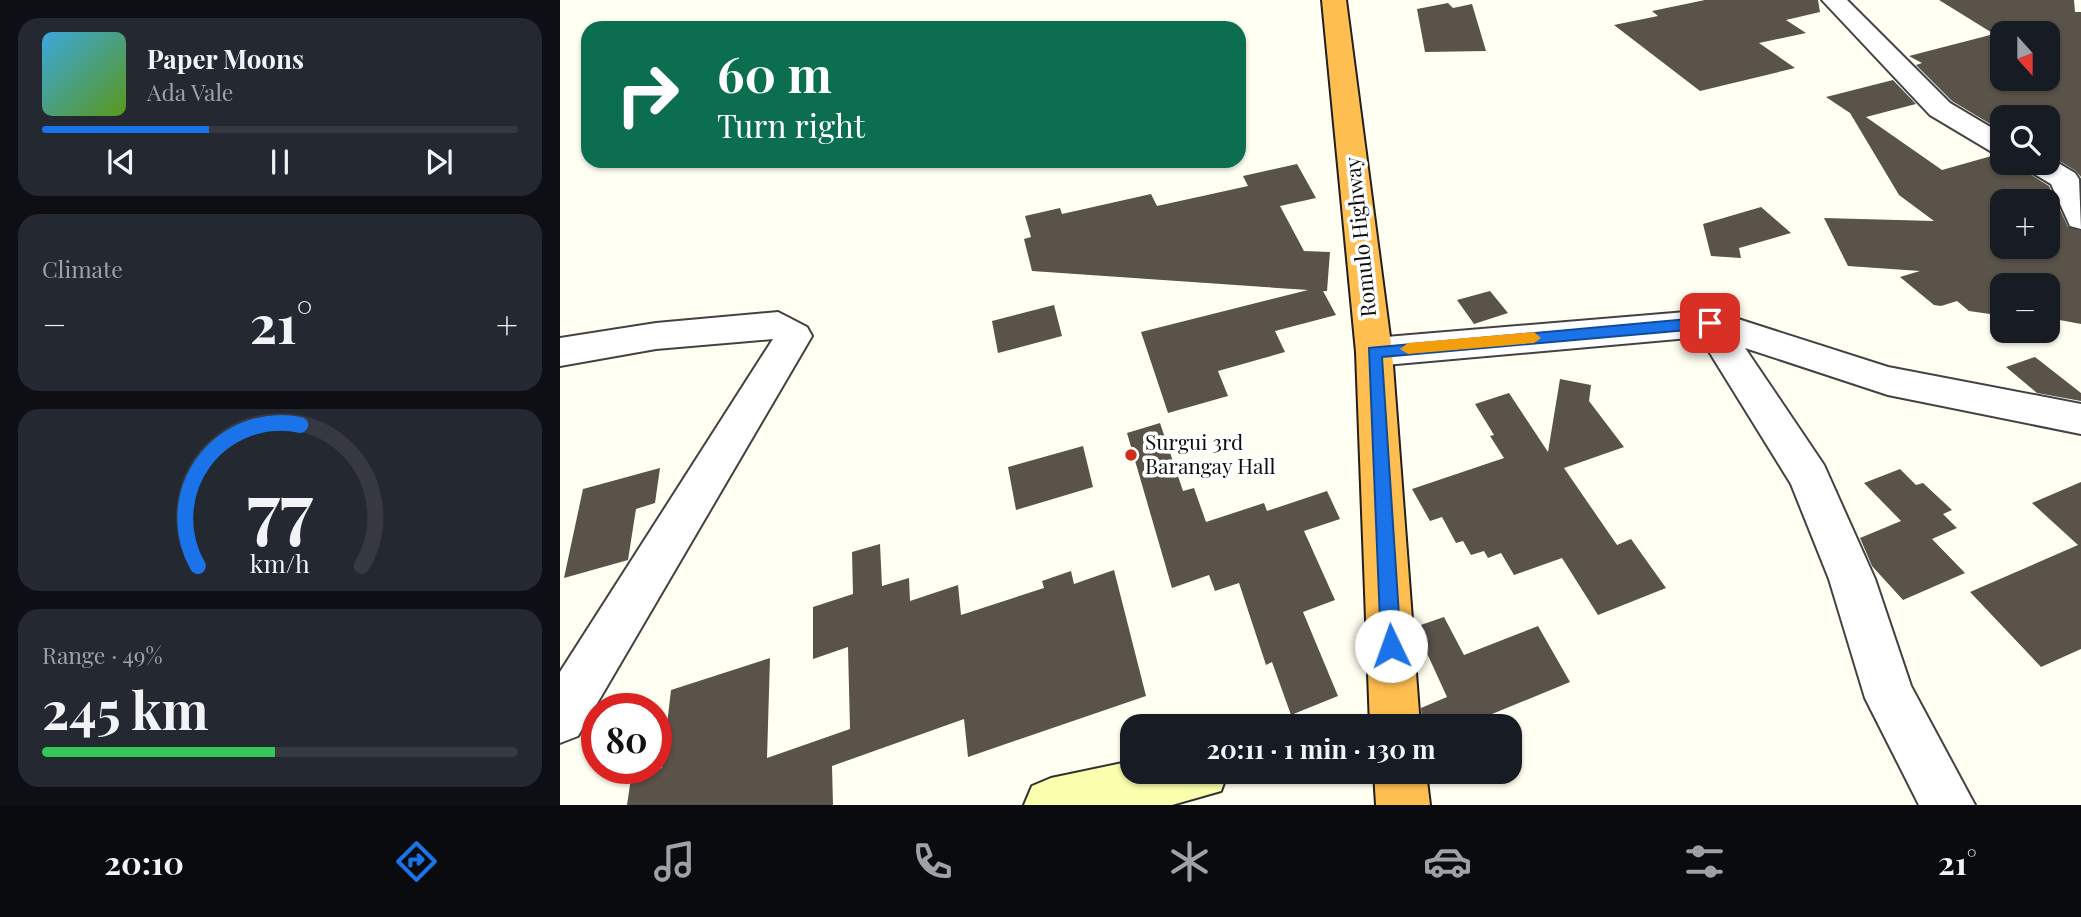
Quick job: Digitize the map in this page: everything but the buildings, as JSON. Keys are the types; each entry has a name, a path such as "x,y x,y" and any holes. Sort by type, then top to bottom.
{"highway":[{"name":"Romulo Highway","path":"1334,0 1374,352 1394,714"},
{"path":"1401,784 1403,805"}],"street":[{"path":"1834,0 1940,109 1990,139"},
{"path":"2057,175 2064,179 2081,219"},
{"path":"1710,323 1809,477 1852,579 1889,698 1948,805"},
{"path":"1374,352 1710,323 1888,381 2081,419"},
{"path":"560,352 656,336 778,325 794,336 560,718"},
{"path":"1051,805 1147,784"}],"slow traffic":[{"path":"1408,349 1534,338"}],"place":[{"name":"Surgui 3rd Barangay Hall","path":"1131,455"}],"route":[{"path":"1391,646 1374,352 1710,323"}]}
